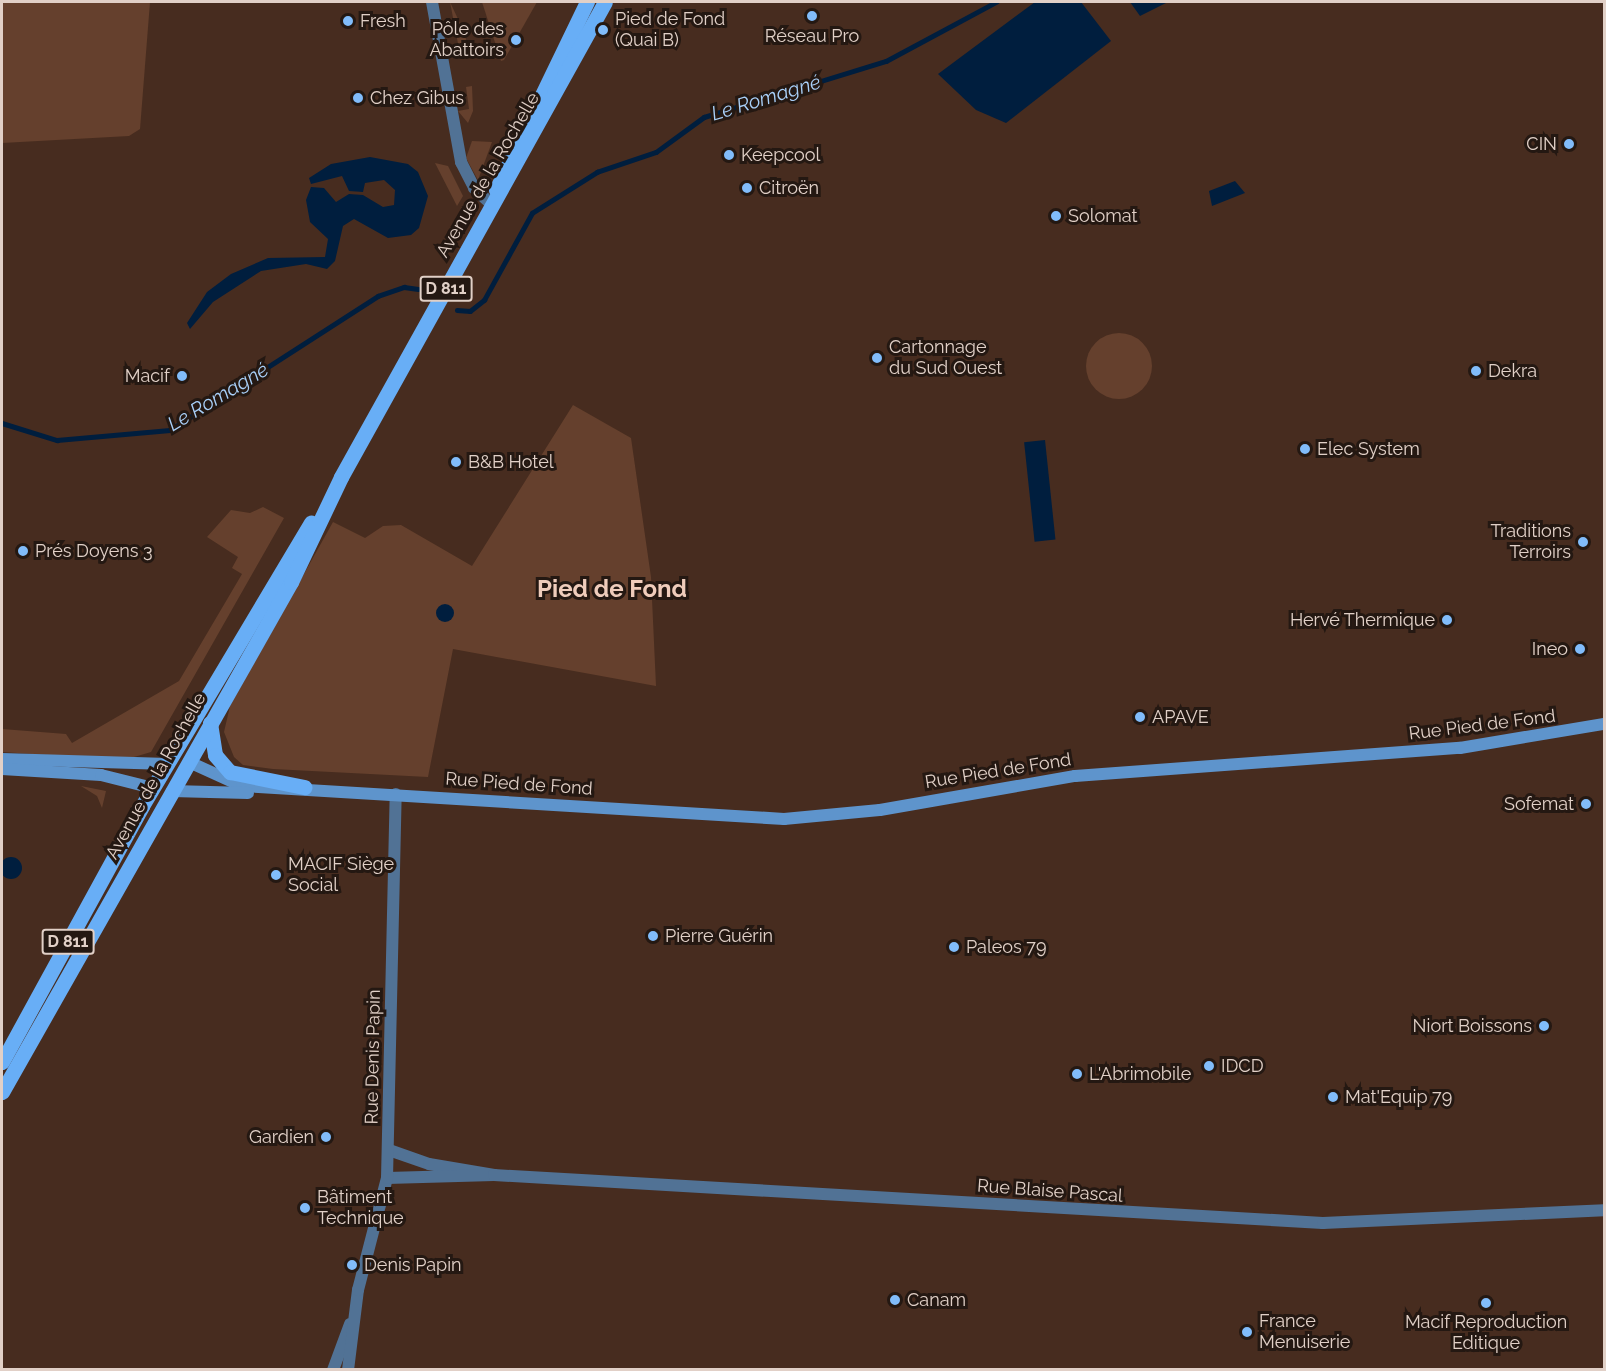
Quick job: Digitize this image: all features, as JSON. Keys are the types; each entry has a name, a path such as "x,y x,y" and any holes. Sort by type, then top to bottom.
{"main road":[{"name":"D 811","path":"492,205 504,165 586,2"},
{"name":"Avenue de la Rochelle","path":"2,1092 189,762 211,718 291,582 341,477 492,205 564,82 605,2"},
{"name":"Avenue de la Rochelle","path":"2,1062 153,788 277,572 341,477"},
{"path":"211,718 213,749 230,772 304,788"},
{"name":"Rue Pied de Fond","path":"363,792 756,818 814,817 1075,776 1460,748 1605,724"},
{"path":"2,759 168,764 189,762 242,786 363,792"},
{"path":"2,769 101,775 172,791 363,792"}],"street":[{"path":"432,2 458,152 474,188 492,205"},
{"name":"Rue Denis Papin","path":"348,1370 354,1317 387,1178 396,794"},
{"name":"Rue Blaise Pascal","path":"389,1150 494,1175"},
{"name":"Rue Blaise Pascal","path":"387,1178 494,1175 1254,1221 1439,1221 1605,1210"},
{"name":"Rue Denis Papin","path":"333,1370 354,1317"}],"shaded area":[{"path":"2,2 150,2 140,129 129,136 2,143"},
{"path":"450,2 465,34 469,58 461,59"},
{"path":"482,2 537,2 504,60 501,61"},
{"path":"472,86 473,111 468,123 458,111 469,109 466,87"},
{"path":"472,141 492,142 478,180 466,158"},
{"path":"435,163 448,166 463,196 457,206"},
{"path":"1112,333 1126,333 1138,338 1147,347 1152,366 1150,379 1143,390 1126,399 1112,399 1100,394 1091,385 1086,373 1086,359 1091,347 1100,338"},
{"path":"573,405 631,438 651,577 656,686 453,649 428,777 273,769 243,765 234,757 224,732 230,706 333,522 365,538 383,526 401,525 472,566"},
{"path":"263,507 284,518 151,752 124,760 2,752 2,729 66,734 72,743 179,681 242,574 232,568 238,557 207,537 231,510 250,513"},
{"path":"81,786 106,791 102,808 97,796"}],"water":[{"path":"1035,2 1081,2 1111,41 1006,123 976,110 938,74"},
{"path":"1130,2 1168,2 1140,16"},
{"path":"370,157 408,164 418,172 428,196 419,228 411,235 388,238 354,219 343,226 335,261 327,269 306,264 261,271 213,302 190,329 187,323 207,292 231,274 268,258 325,257 328,239 310,222 306,200 311,187 324,188 336,202 349,194 363,195 383,207 394,205 395,190 384,180 365,183 363,192 349,191 342,176 311,184 309,178 331,164"},
{"path":"1235,181 1245,193 1212,206 1209,191"},
{"path":"1045,440 1055,539 1035,542 1024,442"},
{"path":"445,604 451,607 454,613 451,619 445,622 439,619 436,613 439,607"},
{"path":"11,857 21,864 22,868 15,878 11,879 1,872 0,868 7,858"}],"waterway":[{"name":"Le Romagné","path":"457,310 470,311 484,300 532,213 597,172 656,152 704,117 886,61 996,2"},
{"name":"Le Romagné","path":"2,423 57,440 170,430 378,296 404,287 418,289"}],"place":[{"name":"Réseau Pro","path":"812,16"},
{"name":"Fresh","path":"348,21"},
{"name":"Pied de Fond (Quai B)","path":"603,30"},
{"name":"Pôle des Abattoirs","path":"516,40"},
{"name":"Chez Gibus","path":"358,98"},
{"name":"CIN","path":"1569,144"},
{"name":"Keepcool","path":"729,155"},
{"name":"Citroën","path":"747,188"},
{"name":"Solomat","path":"1056,216"},
{"name":"Cartonnage du Sud Ouest","path":"877,358"},
{"name":"Dekra","path":"1476,371"},
{"name":"Macif","path":"182,376"},
{"name":"Elec System","path":"1305,449"},
{"name":"B&B Hotel","path":"456,462"},
{"name":"Traditions Terroirs","path":"1583,542"},
{"name":"Prés Doyens 3","path":"23,551"},
{"name":"Hervé Thermique","path":"1447,620"},
{"name":"Ineo","path":"1580,649"},
{"name":"APAVE","path":"1140,717"},
{"name":"Sofemat","path":"1586,804"},
{"name":"MACIF Siège Social","path":"276,875"},
{"name":"Pierre Guérin","path":"653,936"},
{"name":"Paleos 79","path":"954,947"},
{"name":"Niort Boissons","path":"1544,1026"},
{"name":"IDCD","path":"1209,1066"},
{"name":"L'Abrimobile","path":"1077,1074"},
{"name":"Mat'Equip 79","path":"1333,1097"},
{"name":"Gardien","path":"326,1137"},
{"name":"Bâtiment Technique","path":"305,1208"},
{"name":"Denis Papin","path":"352,1265"},
{"name":"Canam","path":"895,1300"},
{"name":"Macif Reproduction Editique","path":"1486,1303"},
{"name":"France Menuiserie","path":"1247,1332"}],"district":[{"name":"Pied de Fond","path":"612,589"}]}
